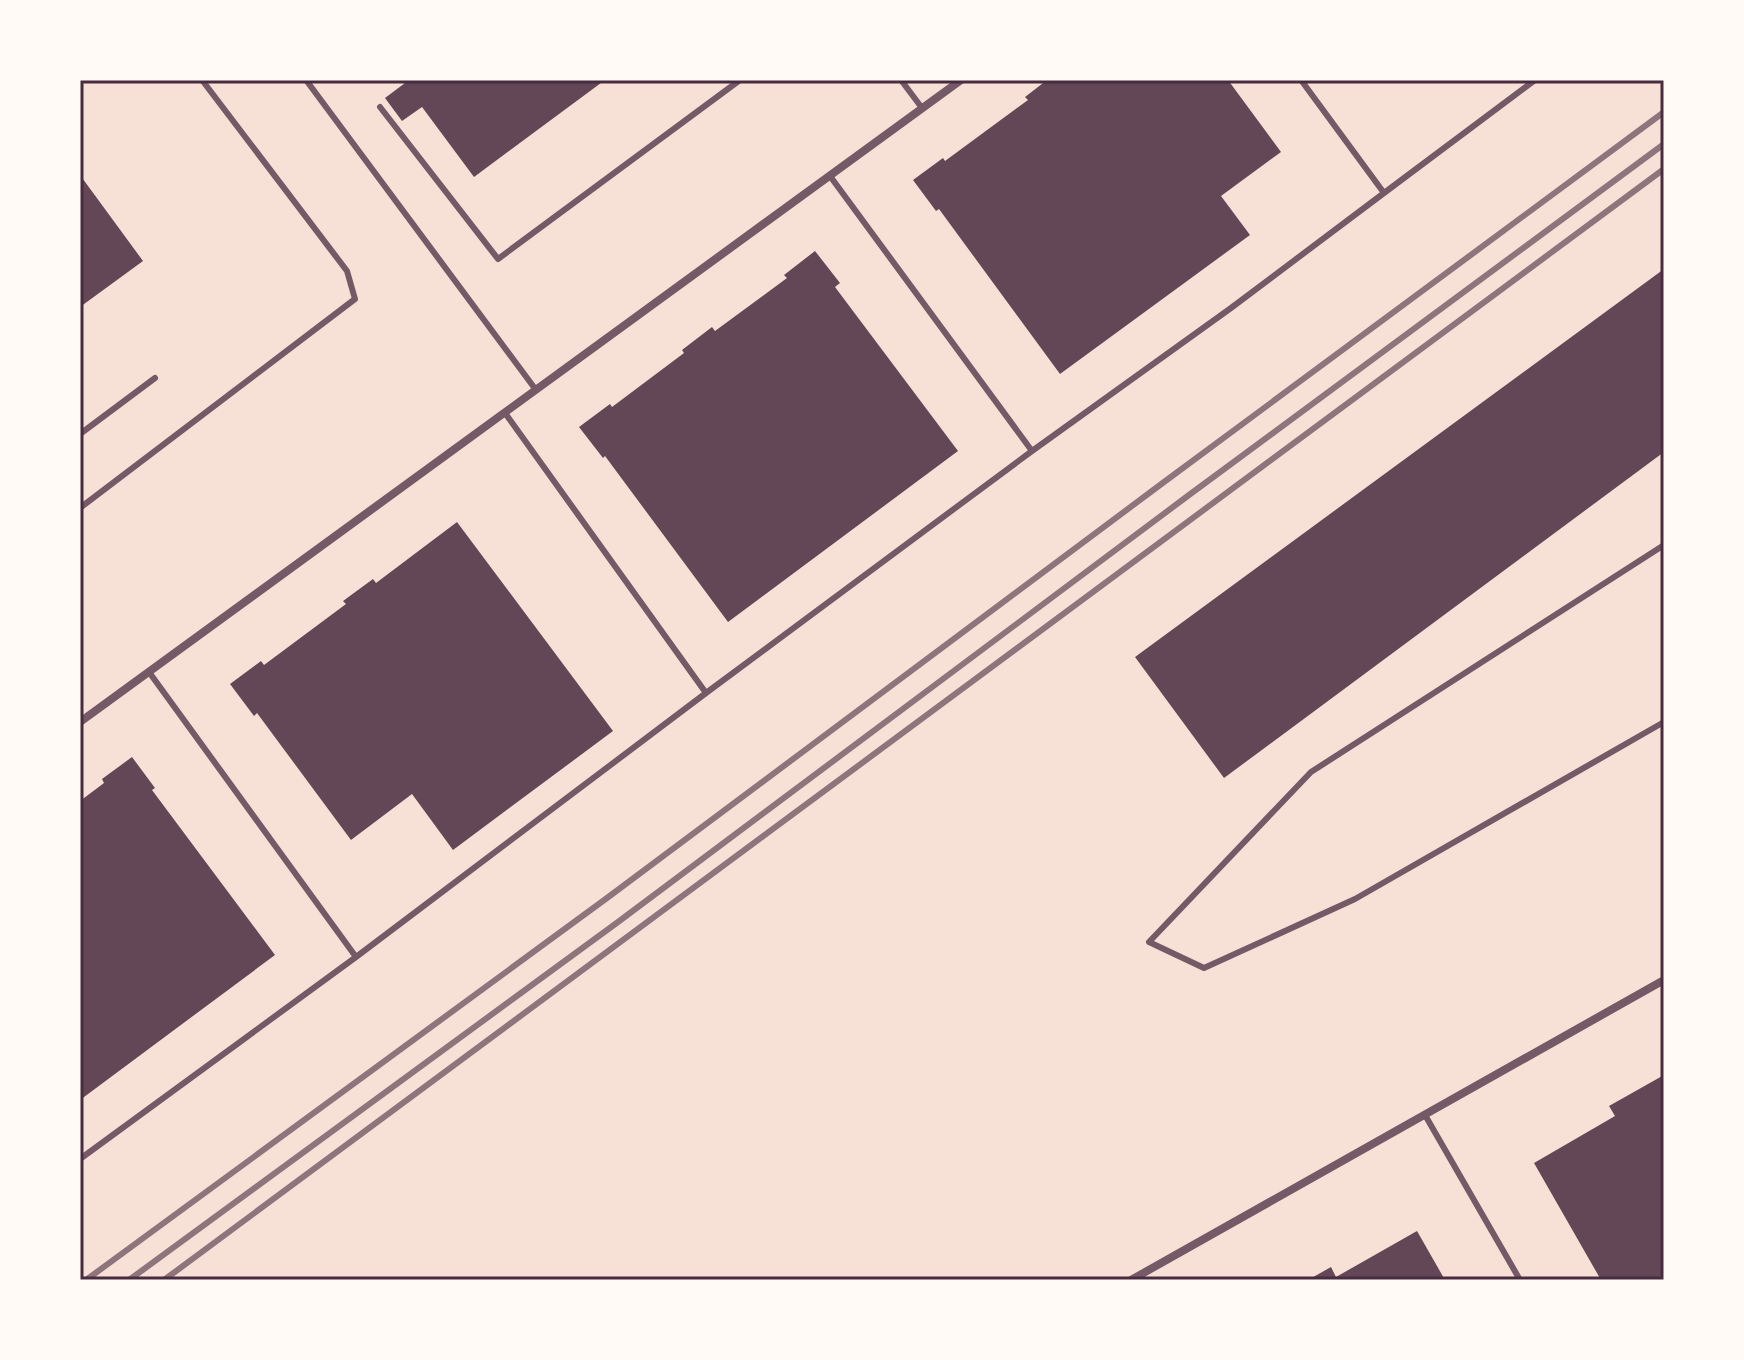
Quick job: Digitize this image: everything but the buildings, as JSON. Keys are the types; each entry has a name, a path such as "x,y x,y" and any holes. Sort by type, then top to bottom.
{"street":[{"path":"80,722 961,80"},
{"path":"1131,1280 1664,980"}],"lane":[{"path":"80,508 355,299 347,271 202,80"},
{"path":"306,80 536,390"},
{"path":"380,107 498,259 740,80"},
{"path":"901,80 922,108"},
{"path":"1301,80 1384,193"},
{"path":"80,1159 1535,80"},
{"path":"830,176 1032,451"},
{"path":"80,434 155,378"},
{"path":"505,413 706,693"},
{"path":"1664,545 1311,772 1149,942 1204,968 1355,899 1664,722"},
{"path":"149,672 356,957"},
{"path":"1425,1115 1520,1280"}],"railway":[{"path":"86,1280 607,898 1664,112"},
{"path":"129,1280 618,922 1664,144"},
{"path":"164,1280 1664,169"}]}
